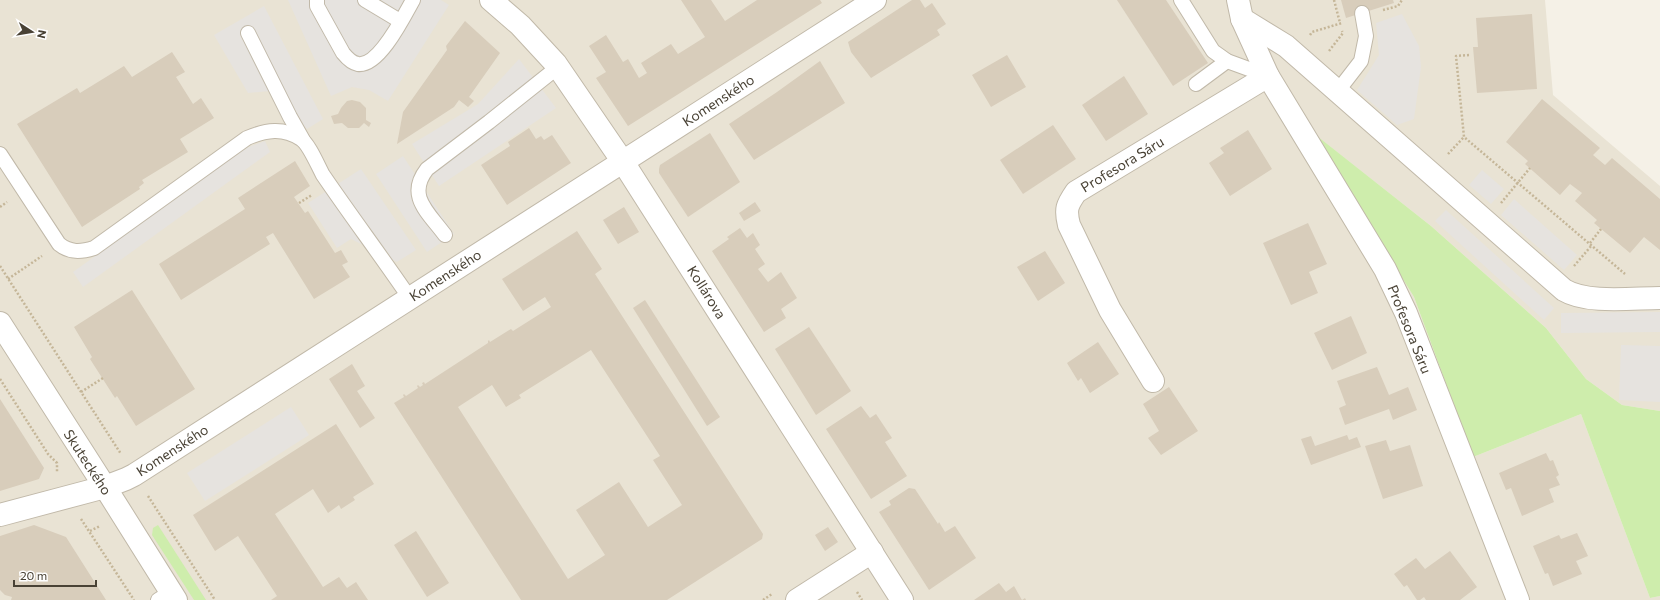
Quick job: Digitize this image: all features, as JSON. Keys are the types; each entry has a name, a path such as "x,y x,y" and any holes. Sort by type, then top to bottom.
{"street":[{"name":"Kollárova","path":"491,0 520,25 558,67 622,162 902,600"},
{"name":"Komenského","path":"0,515 126,480 409,297 875,0"},
{"name":"Profesora Sáru","path":"1240,9 1268,76 1386,269 1406,313 1518,600"},
{"name":"Profesora Sáru","path":"1240,9 1286,46 1558,286 1571,295 1588,298 1660,298"},
{"name":"Profesora Sáru","path":"1153,381 1110,310 1069,225 1066,213 1068,203 1076,192 1268,76"},
{"name":"Skuteckého","path":"0,324 105,487 169,597"},
{"path":"797,600 872,552"}],"lane":[{"path":"317,0 317,6 343,54 349,60 358,64 366,64 381,52 414,0"},
{"path":"365,0 400,20"},
{"path":"1181,0 1213,50 1227,60 1268,76"},
{"path":"1337,92 1361,61 1366,36 1362,13"},
{"path":"248,33 290,117 323,174 409,297"},
{"path":"1196,84 1227,60"},
{"path":"445,235 418,198 417,187 421,176 427,168 489,122 558,67"},
{"path":"0,154 59,244 65,249 84,251 94,248 246,138 261,132 276,130 290,132 303,140"}],"path":[{"path":"1334,0 1343,33 1338,39"},
{"path":"1398,6 1402,0"},
{"path":"1312,32 1341,24"},
{"path":"1468,55 1456,56 1464,137 1626,275"},
{"path":"1445,159 1464,137"},
{"path":"1485,222 1530,168"},
{"path":"0,207 5,203"},
{"path":"1572,269 1601,229"},
{"path":"8,279 40,257"},
{"path":"0,266 122,455"},
{"path":"81,392 103,378"},
{"path":"0,379 48,454 57,463 57,472"},
{"path":"147,494 215,600"},
{"path":"78,513 134,600"}],"shaded area":[{"path":"0,0 1545,0 1553,95 1660,186 1660,411 1622,405 1586,379 1546,328 1431,226 1313,133 1414,297 1473,457 1581,414 1650,598 1660,596 1660,600 0,600"},
{"path":"288,0 441,0 449,5 388,101 369,90 352,87 331,96"},
{"path":"264,6 323,119 307,129 270,91 248,93 214,35"},
{"path":"1402,14 1419,46 1421,67 1414,119 1397,125 1357,90 1379,55 1376,23"},
{"path":"519,59 556,108 439,186 412,144 478,104"},
{"path":"265,141 270,152 83,287 73,272 246,148"},
{"path":"403,156 454,234 427,252 376,174"},
{"path":"361,169 416,250 397,262 351,239 337,248 308,203"},
{"path":"1482,170 1504,189 1491,204 1469,185"},
{"path":"1514,199 1577,255 1564,270 1501,215"},
{"path":"1446,210 1554,308 1544,320 1435,221"},
{"path":"1660,312 1660,332 1561,333 1561,313"},
{"path":"1621,345 1660,346 1660,402 1619,400"},
{"path":"291,407 309,435 205,501 187,473"}],"green space":[{"path":"1312,132 1431,226 1546,328 1586,379 1622,405 1660,411 1660,596 1650,598 1581,414 1473,457 1414,297"},
{"path":"158,525 206,600 194,600 152,535 153,528"}],"building":[{"path":"681,0 711,0 725,21 757,0 820,0 822,3 628,126 596,78 606,72 589,46 606,35 623,62 628,59 639,78 647,73 641,63 671,44 678,54 705,37"},
{"path":"912,0 920,0 925,8 932,3 946,24 937,30 940,35 871,78 851,52 848,42"},
{"path":"1117,0 1166,0 1208,63 1173,86"},
{"path":"1341,0 1393,0 1394,3 1346,18"},
{"path":"1532,14 1537,89 1477,93 1473,47 1478,47 1476,18"},
{"path":"465,21 500,53 469,97 474,101 468,107 459,100 454,107 397,144 403,112 447,50 446,46"},
{"path":"172,52 185,72 176,77 193,104 201,98 214,118 180,139 188,152 142,180 144,183 139,187 140,189 82,227 17,124 77,88 80,93 124,66 132,77"},
{"path":"1007,55 1026,87 991,107 972,75"},
{"path":"820,61 845,103 754,160 729,124"},
{"path":"1124,76 1148,114 1106,141 1082,105"},
{"path":"1542,99 1600,148 1593,155 1605,165 1612,158 1660,199 1660,250 1644,237 1630,253 1594,223 1597,220 1575,201 1582,193 1570,184 1560,195 1525,164 1528,161 1506,142"},
{"path":"352,100 360,102 366,108 366,120 371,123 369,127 364,123 359,128 348,128 342,123 334,124 331,116 338,114 347,101"},
{"path":"1053,125 1076,159 1023,194 1000,160"},
{"path":"529,128 536,139 541,136 544,140 552,135 571,163 507,205 481,165 510,146 508,142"},
{"path":"1248,130 1272,169 1230,196 1209,163 1224,153 1220,148"},
{"path":"710,133 740,182 688,217 659,173 660,165"},
{"path":"295,161 310,186 294,197 305,213 308,211 335,253 341,250 348,262 342,265 350,277 314,299 273,233 266,237 270,244 181,300 159,264 245,209 238,198"},
{"path":"755,202 761,211 744,221 739,213"},
{"path":"624,207 639,232 618,244 603,220"},
{"path":"1308,223 1327,264 1309,272 1318,293 1291,305 1263,243"},
{"path":"740,228 747,238 753,233 760,245 755,249 765,264 758,269 768,282 781,272 797,298 781,309 786,318 764,332 712,251 729,239 727,237"},
{"path":"577,231 602,269 595,274 763,534 762,539 667,600 521,600 394,403 404,397 404,394 406,396 418,388 418,385 420,387 423,385 422,383 424,382 425,384 488,343 489,340 490,342 511,329 513,331 551,307 545,297 523,311 502,279","holes":["591,350 660,456 653,460 682,505 648,527 619,482 576,510 605,555 568,579 458,407 492,385 506,407 521,398 519,395"]},
{"path":"1045,251 1065,283 1038,301 1017,267"},
{"path":"132,290 195,389 136,426 117,396 115,398 90,359 92,357 74,327"},
{"path":"645,300 720,417 707,426 633,308"},
{"path":"1351,316 1367,353 1332,370 1314,333"},
{"path":"809,327 851,391 816,415 775,349"},
{"path":"1098,342 1119,374 1090,393 1081,378 1078,381 1067,363"},
{"path":"352,364 365,386 357,391 375,418 360,428 329,379"},
{"path":"1377,367 1389,395 1408,387 1417,410 1393,420 1389,409 1345,425 1339,408 1346,405 1337,381"},
{"path":"1169,387 1198,431 1161,455 1148,438 1159,431 1143,404"},
{"path":"0,399 44,468 39,479 0,491"},
{"path":"861,406 870,418 876,414 892,438 885,442 907,476 871,499 826,429"},
{"path":"336,424 374,484 353,497 355,500 341,509 339,505 328,513 313,489 275,514 323,587 339,577 347,588 356,582 368,600 271,600 277,596 238,536 215,551 193,515"},
{"path":"1347,435 1349,440 1357,437 1361,447 1311,465 1301,439 1311,436 1315,446"},
{"path":"1386,440 1390,451 1410,445 1423,486 1383,499 1365,446"},
{"path":"1546,453 1550,461 1553,460 1559,475 1556,477 1560,485 1549,489 1554,502 1522,516 1511,488 1506,490 1499,473"},
{"path":"909,488 915,489 945,532 955,526 976,558 929,590 879,512 891,505 889,501"},
{"path":"34,525 66,537 106,600 11,600 12,597 5,595 0,590 0,536"},
{"path":"828,527 838,542 825,551 815,535"},
{"path":"416,531 449,583 427,597 394,545"},
{"path":"1577,533 1588,556 1576,561 1582,574 1553,586 1548,573 1545,574 1533,546 1559,535 1561,539"},
{"path":"1450,551 1477,587 1460,600 1426,600 1424,597 1417,600 1407,585 1404,587 1394,574 1416,558 1425,569"},
{"path":"999,583 1006,592 1014,586 1022,600 974,600"}]}
